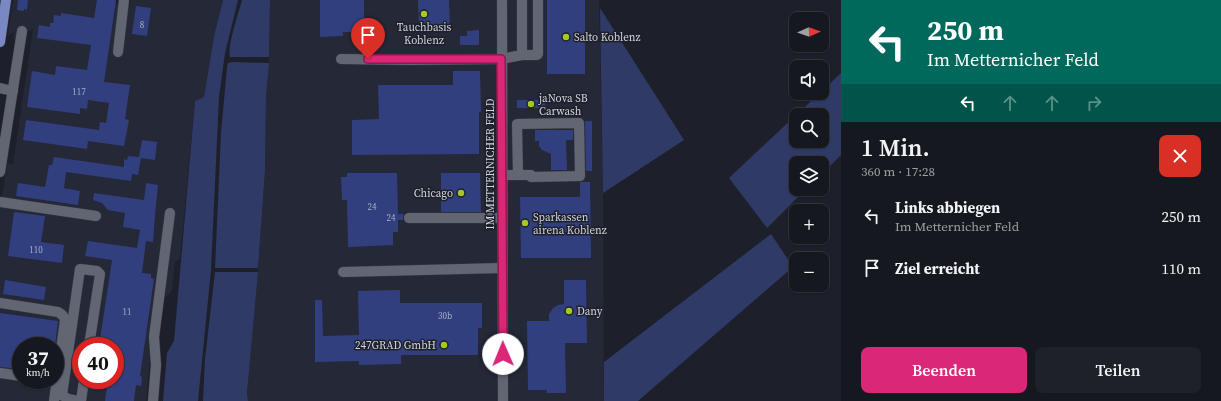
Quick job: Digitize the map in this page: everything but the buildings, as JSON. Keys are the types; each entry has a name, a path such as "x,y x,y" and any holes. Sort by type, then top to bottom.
{"main road":[{"path":"0,42 6,0"}],"street":[{"path":"118,52 124,0"},
{"name":"IM METTERNICHER FELD","path":"502,0 503,401"},
{"path":"522,0 522,55"},
{"path":"341,59 501,59 522,55 538,55 538,0"},
{"path":"0,168 22,32"},
{"path":"0,88 13,91"},
{"path":"502,175 518,175 531,175 531,177 580,176 579,122 518,124 518,175"},
{"path":"0,202 96,216"},
{"path":"153,401 156,365 154,337 170,213"},
{"path":"409,218 502,218"},
{"path":"55,390 80,268 97,271 100,274 90,337"},
{"path":"343,272 502,268"},
{"path":"0,303 58,312 62,314 65,320 55,390"},
{"path":"0,373 12,375"},
{"path":"81,401 83,389"},
{"path":"55,390 68,399 78,401"}],"shaded area":[{"path":"13,0 116,0 116,3 130,5 131,0 223,0 214,36 204,97 195,101 180,259 175,262 172,291 155,307 146,401 0,401 0,210 7,163 13,164 33,29 13,40 14,32 8,36"},
{"path":"223,0 238,0 225,53 219,97 211,270 198,401 163,401 167,353 174,341 195,101 204,97 214,36"},
{"path":"242,0 270,0 269,57 230,57 230,45"},
{"path":"270,0 599,0 603,193 604,401 248,401 247,393 265,171"},
{"path":"600,8 684,140 603,193"},
{"path":"228,63 269,63 266,96 265,171 258,268 215,268 221,133 227,67"},
{"path":"841,73 841,155 829,167 829,156 789,156 789,196 799,196 791,204 789,204 789,206 767,228 729,178 789,122 789,148 829,148 829,108 804,108 812,100 829,100 829,84"},
{"path":"771,234 789,261 789,270 638,401 604,401 604,362"},
{"path":"215,272 258,272 247,393 248,401 203,401 205,359"}],"place":[{"name":"Tauchbasis Koblenz","path":"424,14"},
{"name":"Salto Koblenz","path":"566,37"},
{"name":"jaNova SB Carwash","path":"531,104"},
{"name":"Chicago","path":"461,193"},
{"name":"Sparkassen airena Koblenz","path":"525,223"},
{"name":"Dany","path":"569,311"},
{"name":"247GRAD GmbH","path":"444,345"}],"route":[{"path":"368,59 501,59 503,354"}]}
